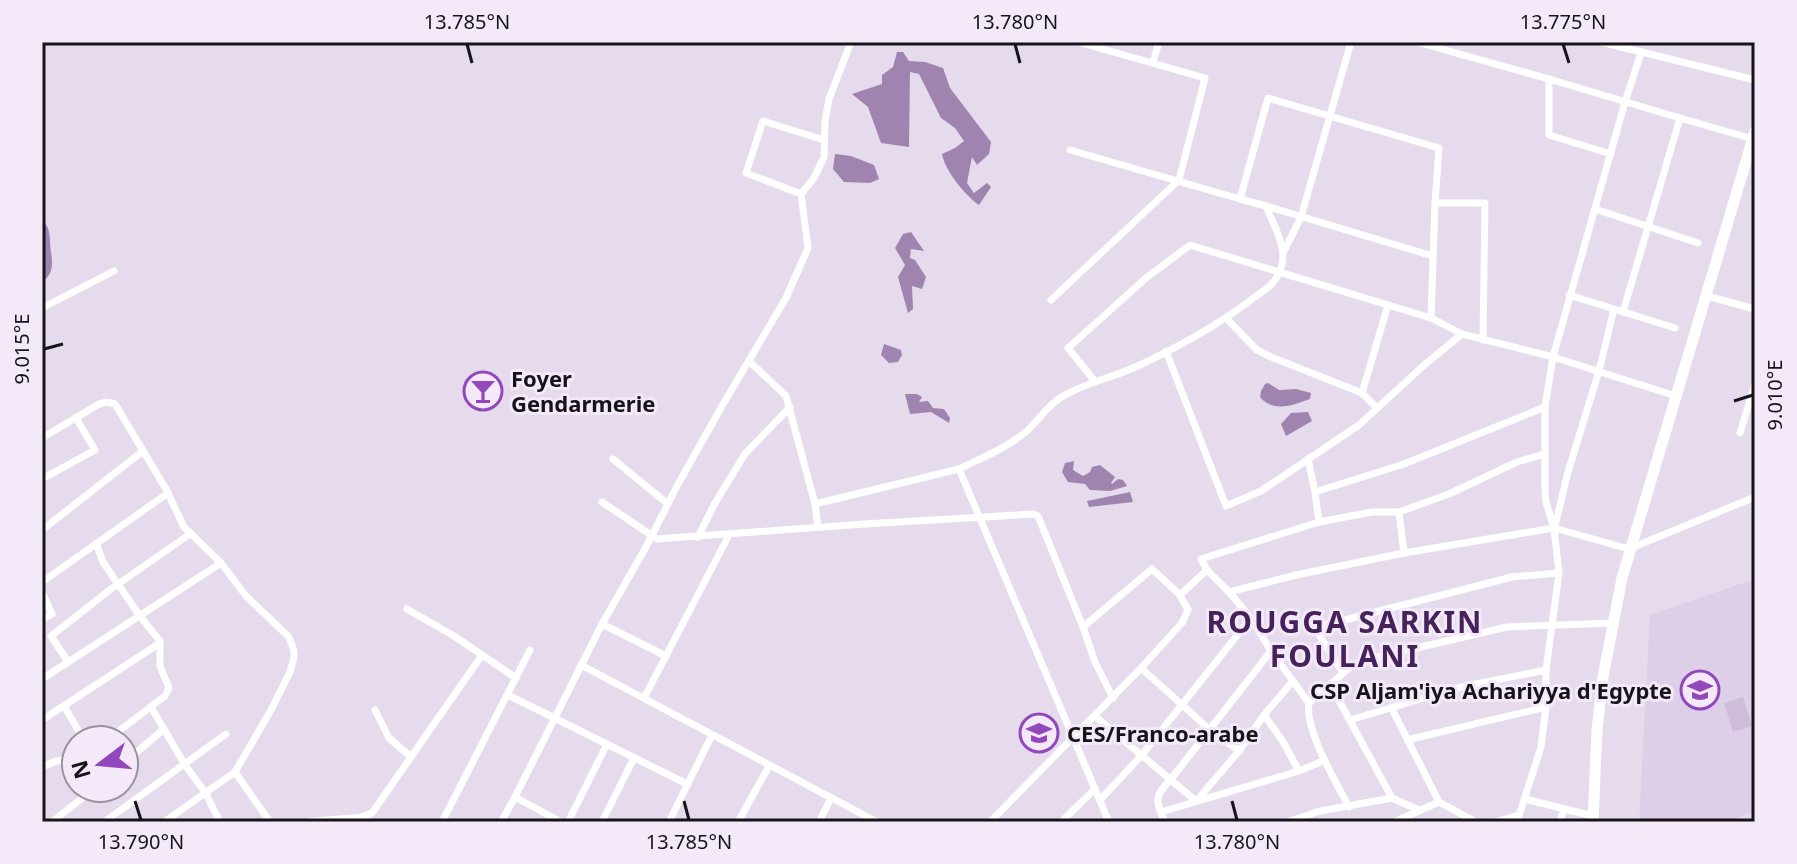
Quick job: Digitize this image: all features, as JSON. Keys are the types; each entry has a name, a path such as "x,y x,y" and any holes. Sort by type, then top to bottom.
{"highway":[{"path":"1593,819 1603,677 1629,549 1754,135"}],"street":[{"path":"501,822 602,624 722,406 786,298 808,248 801,194 814,178 824,157 829,99 851,42"},
{"path":"1051,300 1179,180 1205,78 1078,42"},
{"path":"1153,62 1159,42"},
{"path":"815,504 959,469 1027,430 1040,414 1060,398 1094,380 1140,366 1226,318 1275,282 1284,251 1301,217 1351,42"},
{"path":"1417,42 1680,118 1754,135"},
{"path":"1601,42 1755,80"},
{"path":"1495,822 1518,818 1541,747 1546,670 1559,573 1554,528 1546,502 1545,407 1553,357 1569,295 1641,53"},
{"path":"1549,79 1549,135 1611,154"},
{"path":"1240,199 1268,98 1439,148 1431,318"},
{"path":"1623,312 1680,118"},
{"path":"801,194 746,173 763,121 824,140"},
{"path":"1070,150 1433,256"},
{"path":"1435,203 1485,203 1483,340"},
{"path":"1266,206 1284,251"},
{"path":"1595,209 1698,243"},
{"path":"1094,380 1068,348 1146,278 1190,245 1431,318 1462,334 1553,357 1676,396"},
{"path":"42,308 114,271"},
{"path":"1569,295 1675,328"},
{"path":"1707,296 1755,309"},
{"path":"1362,393 1388,305"},
{"path":"1554,528 1614,309"},
{"path":"1226,318 1257,350 1362,393 1377,408"},
{"path":"1166,351 1226,506 1261,491 1359,425 1462,334"},
{"path":"749,361 786,396 815,504 818,527"},
{"path":"1740,433 1755,384"},
{"path":"42,438 99,404 115,404 168,493 180,521 221,563 246,596 289,637 294,657 290,672 235,772 164,822"},
{"path":"698,537 745,454 790,407"},
{"path":"1315,492 1404,464 1545,407"},
{"path":"42,479 95,450 76,418"},
{"path":"42,530 143,451"},
{"path":"1349,807 1308,717 1309,703 1251,618 1207,570 1201,559 1319,522 1372,512 1399,512 1449,494 1517,462 1545,454"},
{"path":"613,459 668,504"},
{"path":"1308,459 1319,522"},
{"path":"959,469 1109,822"},
{"path":"42,582 168,493"},
{"path":"1229,592 1404,553 1554,528 1629,549 1755,497"},
{"path":"602,502 657,539 1033,514 1038,516 1095,662 1113,698"},
{"path":"1399,512 1404,553"},
{"path":"68,662 51,636 190,534"},
{"path":"644,698 729,535"},
{"path":"96,543 103,562 160,643 160,666 169,690 128,724"},
{"path":"42,679 221,563"},
{"path":"990,822 1096,717 1182,623 1188,608 1180,595 1152,569 1083,627"},
{"path":"1180,595 1207,570"},
{"path":"1343,673 1318,633 1321,626 1512,577 1559,573"},
{"path":"42,592 52,614 42,619"},
{"path":"407,609 516,678"},
{"path":"1100,800 1141,756 1251,618"},
{"path":"1309,703 1349,668 1365,660 1507,627 1613,623"},
{"path":"602,624 666,656"},
{"path":"42,720 160,643"},
{"path":"442,822 530,650"},
{"path":"1165,822 1157,804 1158,793 1271,651"},
{"path":"309,822 359,818 372,813 482,655"},
{"path":"581,665 877,822"},
{"path":"1141,668 1210,730 1239,751"},
{"path":"1350,720 1461,687 1546,670"},
{"path":"1196,801 1293,681"},
{"path":"1330,684 1392,798"},
{"path":"508,695 687,784"},
{"path":"64,706 75,724"},
{"path":"151,707 185,765 205,792 220,822"},
{"path":"1391,707 1439,802 1476,822"},
{"path":"1407,740 1546,707"},
{"path":"375,710 389,738 411,757"},
{"path":"1264,715 1299,771"},
{"path":"1096,717 1196,801"},
{"path":"140,749 164,729"},
{"path":"104,822 226,734"},
{"path":"669,822 712,735"},
{"path":"568,822 607,744"},
{"path":"602,822 634,758"},
{"path":"1161,812 1299,771 1325,760"},
{"path":"738,822 769,766"},
{"path":"235,772 270,822"},
{"path":"1061,822 1095,789"},
{"path":"515,797 561,822"},
{"path":"819,822 831,798"},
{"path":"1287,822 1320,811 1392,798 1419,810"},
{"path":"1525,799 1593,819"},
{"path":"1394,822 1439,802"},
{"path":"52,822 63,819 78,804"},
{"path":"1560,822 1564,809"},
{"path":"1320,811 1325,822"},
{"path":"359,818 369,822"}],"shaded area":[{"path":"897,52 903,52 909,61 943,68 950,88 991,142 989,154 977,165 972,157 967,183 974,193 987,183 991,187 979,205 947,168 942,154 964,141 955,128 941,118 919,74 910,72 909,147 881,143 868,107 852,94 882,84 882,75 893,67"},
{"path":"835,154 851,156 874,165 879,179 870,183 844,182 833,169"},
{"path":"42,220 49,231 52,261 50,272 42,282"},
{"path":"911,232 924,251 911,249 910,258 915,260 926,277 922,289 912,286 913,309 908,313 898,277 905,265 895,248 903,234"},
{"path":"884,344 901,350 898,362 889,363 881,355"},
{"path":"1268,383 1279,390 1296,389 1311,393 1310,399 1284,406 1271,405 1260,397"},
{"path":"905,394 917,394 922,397 919,402 928,401 933,408 944,409 950,418 949,423 931,412 910,414"},
{"path":"1308,412 1312,421 1286,436 1281,424 1291,413"},
{"path":"1074,461 1073,470 1083,476 1092,467 1100,465 1115,477 1112,484 1118,479 1127,486 1110,491 1090,490 1085,484 1068,482 1062,472 1065,463"},
{"path":"1130,492 1133,502 1089,507 1087,501"},
{"name":"CSP Aljam'iya Achariyya d'Egypte","path":"1755,579 1755,811 1727,822 1639,822 1650,615"},
{"path":"1743,697 1752,726 1733,732 1724,703"}],"place":[{"name":"Foyer Gendarmerie","path":"483,391"},
{"name":"CSP Aljam'iya Achariyya d'Egypte","path":"1700,690"},
{"name":"CES/Franco-arabe","path":"1039,733"}],"district":[{"name":"ROUGGA SARKIN FOULANI","path":"1345,638"}]}
